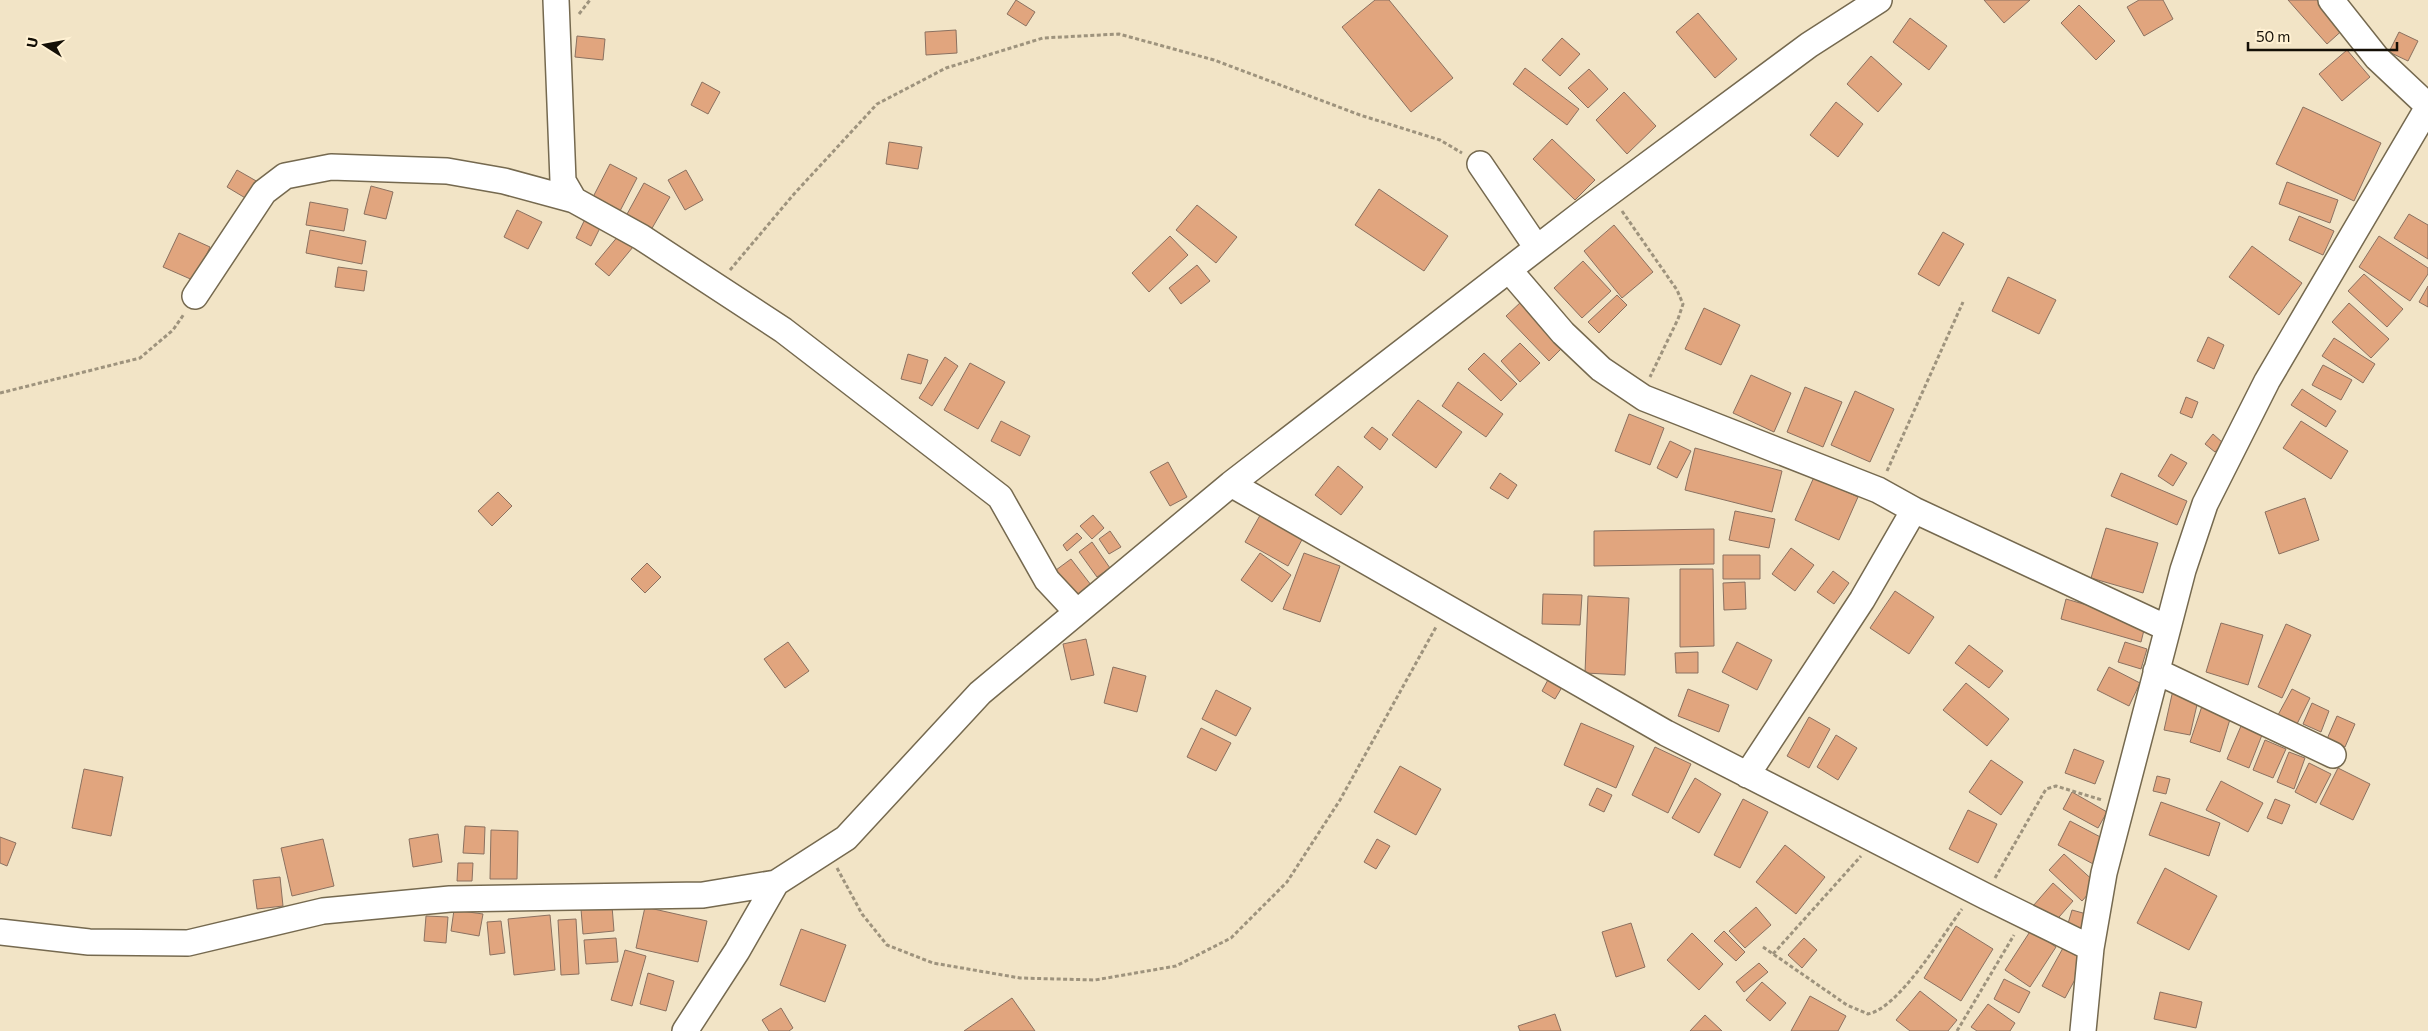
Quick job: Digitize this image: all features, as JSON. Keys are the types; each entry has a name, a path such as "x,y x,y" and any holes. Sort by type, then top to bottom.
{"street":[{"path":"556,0 564,182 574,200"},
{"path":"0,932 89,942 188,943 323,911 450,899 702,895 776,884 846,838 980,693 1076,611 1232,484 1610,192 1809,45 1879,0"},
{"path":"2083,1031 2091,948 2104,873 2167,628 2199,522 2218,477 2267,381 2428,106 2377,58 2330,0"},
{"path":"1480,164 1537,248"},
{"path":"195,296 264,192 285,176 331,167 447,171 504,181 574,200 641,237 716,288 784,330 1000,497 1047,580 1076,611"},
{"path":"1509,270 1563,334 1601,369 1641,395 1878,490 1914,510 2167,628"},
{"path":"1232,484 1666,733 1980,894 2091,948"},
{"path":"1747,775 1862,600 1914,510"},
{"path":"2156,671 2333,755"},
{"path":"685,1031 737,951 776,884"}],"path":[{"path":"716,288 794,194 877,104 946,68 1044,38 1119,34 1205,58 1360,115 1440,140 1480,164"},
{"path":"1610,192 1677,290 1683,304 1678,319 1641,395"},
{"path":"0,393 140,358 173,330 195,296"},
{"path":"1878,490 1963,302"},
{"path":"827,850 862,914 887,945 933,963 1020,978 1086,980 1176,966 1232,938 1287,882 1340,800 1447,608"},
{"path":"1762,947 1847,1005 1862,1013 1875,1012 1887,1006 1904,987 1980,894 2040,798 2051,786 2121,806"},
{"path":"1773,954 1875,840"},
{"path":"1957,1031 2026,916"}],"building":[{"path":"1016,0 1035,12 1026,26 1007,14"},
{"path":"1375,0 1389,0 1453,78 1411,112 1342,27"},
{"path":"1984,0 2030,0 2004,23"},
{"path":"2139,0 2163,0 2173,19 2144,36 2127,7"},
{"path":"2288,0 2322,0 2346,27 2327,44"},
{"path":"2079,5 2115,41 2096,60 2061,23"},
{"path":"1698,13 1737,59 1715,78 1676,32"},
{"path":"1910,18 1947,46 1929,70 1893,42"},
{"path":"956,30 957,53 926,55 925,32"},
{"path":"2399,32 2418,41 2408,61 2389,52"},
{"path":"577,36 605,39 603,60 575,57"},
{"path":"1562,38 1580,54 1560,76 1542,60"},
{"path":"2347,50 2370,77 2342,101 2319,74"},
{"path":"1871,56 1902,84 1878,112 1847,84"},
{"path":"1525,68 1579,109 1567,125 1513,84"},
{"path":"1589,69 1608,89 1588,108 1568,88"},
{"path":"702,82 720,92 708,114 691,105"},
{"path":"1624,92 1656,126 1627,154 1596,120"},
{"path":"1836,102 1863,124 1838,157 1810,135"},
{"path":"2303,107 2381,143 2354,201 2276,164"},
{"path":"1552,139 1595,180 1575,200 1533,159"},
{"path":"889,142 922,147 918,169 886,164"},
{"path":"610,164 637,178 620,211 593,197"},
{"path":"237,170 258,182 247,199 227,187"},
{"path":"686,170 703,200 685,210 668,180"},
{"path":"2287,182 2338,200 2330,223 2279,204"},
{"path":"644,183 670,197 651,230 626,216"},
{"path":"371,186 393,192 386,219 364,214"},
{"path":"1379,189 1448,236 1424,271 1355,225"},
{"path":"310,202 348,209 344,231 306,225"},
{"path":"1197,205 1237,237 1216,263 1176,230"},
{"path":"517,210 542,222 528,249 504,237"},
{"path":"2409,214 2428,225 2428,259 2394,238"},
{"path":"2299,216 2334,231 2323,255 2289,240"},
{"path":"585,219 601,226 591,246 576,238"},
{"path":"1614,225 1653,272 1622,298 1584,251"},
{"path":"310,230 366,241 362,264 306,253"},
{"path":"1943,232 1964,244 1939,286 1918,274"},
{"path":"179,233 210,247 195,281 163,267"},
{"path":"619,235 633,247 609,276 595,264"},
{"path":"1170,236 1188,255 1149,292 1132,273"},
{"path":"2379,236 2428,268 2428,274 2410,301 2359,267"},
{"path":"2252,246 2302,283 2279,315 2229,277"},
{"path":"1583,261 1611,291 1582,318 1554,288"},
{"path":"1197,265 1210,281 1181,304 1169,288"},
{"path":"338,267 367,271 364,291 335,287"},
{"path":"2364,274 2403,309 2387,327 2348,291"},
{"path":"2008,277 2056,300 2039,334 1992,311"},
{"path":"2428,286 2428,307 2419,302"},
{"path":"1617,295 1627,305 1599,333 1588,322"},
{"path":"1522,301 1564,346 1549,361 1506,316"},
{"path":"2349,303 2389,339 2371,358 2332,322"},
{"path":"1704,308 1740,325 1721,365 1685,349"},
{"path":"2208,337 2224,345 2214,369 2197,361"},
{"path":"2334,338 2375,364 2363,383 2322,356"},
{"path":"1520,343 1540,363 1520,382 1501,361"},
{"path":"1484,353 1517,384 1501,401 1468,369"},
{"path":"908,354 928,360 921,384 901,379"},
{"path":"945,357 958,366 932,406 919,398"},
{"path":"970,363 1005,382 978,429 944,410"},
{"path":"2323,365 2352,380 2341,400 2312,385"},
{"path":"1751,375 1791,393 1774,432 1733,413"},
{"path":"1458,382 1503,414 1486,437 1442,406"},
{"path":"1805,387 1842,402 1823,447 1787,432"},
{"path":"2302,389 2336,411 2326,427 2291,405"},
{"path":"1855,391 1894,409 1870,462 1831,445"},
{"path":"2186,397 2198,402 2192,418 2180,413"},
{"path":"1418,400 1462,432 1436,468 1392,435"},
{"path":"1629,414 1664,428 1650,465 1615,451"},
{"path":"1001,421 1030,436 1020,456 991,441"},
{"path":"2301,421 2348,451 2331,479 2283,448"},
{"path":"1372,427 1388,439 1380,450 1364,437"},
{"path":"2213,434 2223,443 2215,452 2205,444"},
{"path":"1670,441 1691,451 1677,478 1657,468"},
{"path":"1695,448 1782,471 1772,512 1685,490"},
{"path":"2171,454 2187,463 2173,486 2158,476"},
{"path":"1168,462 1187,497 1170,506 1150,472"},
{"path":"1338,466 1363,487 1341,515 1315,495"},
{"path":"1500,473 1517,485 1508,499 1490,488"},
{"path":"2121,473 2187,501 2177,525 2111,496"},
{"path":"1814,477 1858,497 1839,540 1795,520"},
{"path":"498,492 512,506 492,526 478,511"},
{"path":"2305,498 2319,540 2279,554 2265,512"},
{"path":"1263,510 1305,534 1288,566 1245,542"},
{"path":"1735,511 1775,519 1769,548 1729,540"},
{"path":"1093,515 1104,528 1092,539 1080,526"},
{"path":"2106,528 2158,543 2143,593 2091,578"},
{"path":"1714,529 1714,564 1594,566 1594,531"},
{"path":"1110,531 1121,547 1109,554 1099,539"},
{"path":"1077,533 1082,538 1067,551 1063,545"},
{"path":"1092,542 1110,568 1097,577 1079,552"},
{"path":"1791,548 1814,565 1795,591 1772,574"},
{"path":"1260,553 1291,575 1272,602 1241,580"},
{"path":"1304,553 1340,566 1320,622 1283,609"},
{"path":"1723,555 1760,555 1760,579 1723,579"},
{"path":"1071,559 1091,585 1076,596 1056,570"},
{"path":"647,563 661,577 645,593 631,579"},
{"path":"1680,569 1713,569 1714,646 1680,647"},
{"path":"1833,571 1849,583 1834,604 1817,592"},
{"path":"1745,582 1746,609 1724,610 1723,583"},
{"path":"1895,591 1934,617 1909,654 1870,628"},
{"path":"1543,594 1582,595 1580,625 1542,624"},
{"path":"1588,596 1629,598 1625,675 1585,673"},
{"path":"2066,599 2146,622 2141,642 2061,619"},
{"path":"2221,623 2263,635 2248,685 2206,672"},
{"path":"2286,624 2311,635 2282,698 2258,687"},
{"path":"1086,639 1094,675 1071,680 1063,644"},
{"path":"788,642 809,671 785,688 764,659"},
{"path":"1737,642 1772,660 1757,690 1722,672"},
{"path":"2125,642 2147,649 2141,669 2118,662"},
{"path":"1969,645 2003,671 1989,688 1955,663"},
{"path":"1698,652 1698,673 1676,673 1675,653"},
{"path":"1113,667 1146,676 1137,712 1104,703"},
{"path":"2109,667 2140,683 2129,706 2097,690"},
{"path":"1550,676 1564,684 1555,699 1542,691"},
{"path":"1966,683 2009,719 1987,746 1943,710"},
{"path":"1688,689 1729,705 1719,732 1678,716"},
{"path":"2292,689 2310,698 2297,724 2278,715"},
{"path":"1216,690 1251,708 1236,736 1202,719"},
{"path":"2173,690 2199,696 2190,735 2164,730"},
{"path":"2312,703 2329,711 2321,732 2303,724"},
{"path":"2202,706 2231,716 2220,752 2190,742"},
{"path":"2337,716 2355,724 2345,747 2327,739"},
{"path":"1809,717 1830,729 1809,768 1787,756"},
{"path":"1581,723 1634,746 1616,788 1564,765"},
{"path":"2241,726 2262,735 2249,768 2227,759"},
{"path":"1201,728 1231,743 1216,771 1187,757"},
{"path":"1836,735 1857,748 1838,780 1817,767"},
{"path":"2265,740 2286,749 2273,778 2253,770"},
{"path":"1655,747 1691,764 1668,813 1632,795"},
{"path":"2074,749 2104,761 2095,784 2065,773"},
{"path":"2289,752 2305,758 2294,789 2277,782"},
{"path":"1991,760 2023,782 2001,815 1969,792"},
{"path":"2309,763 2331,774 2316,803 2295,792"},
{"path":"1400,766 1441,789 1416,835 1374,812"},
{"path":"2338,768 2370,784 2353,820 2320,804"},
{"path":"84,769 123,777 111,836 72,828"},
{"path":"2157,776 2170,779 2166,794 2153,791"},
{"path":"1695,778 1721,794 1699,833 1672,818"},
{"path":"2221,781 2263,803 2248,832 2206,810"},
{"path":"1597,788 1612,795 1604,812 1589,805"},
{"path":"2072,792 2107,812 2098,828 2063,809"},
{"path":"1743,799 1768,812 1740,868 1714,855"},
{"path":"2275,799 2290,805 2282,824 2267,818"},
{"path":"2161,802 2220,823 2209,856 2149,835"},
{"path":"1968,810 1997,824 1978,863 1949,849"},
{"path":"2070,821 2108,841 2095,865 2058,845"},
{"path":"465,826 485,827 484,854 463,853"},
{"path":"491,830 518,831 517,879 490,879"},
{"path":"438,834 442,862 413,867 409,839"},
{"path":"0,837 16,843 7,866 0,863"},
{"path":"323,839 334,886 292,896 281,848"},
{"path":"1377,839 1390,846 1376,869 1364,862"},
{"path":"1785,845 1825,877 1796,914 1756,882"},
{"path":"2064,854 2097,884 2082,901 2049,870"},
{"path":"458,863 473,863 472,881 457,881"},
{"path":"2165,868 2217,896 2189,950 2137,923"},
{"path":"280,877 283,906 257,909 253,880"},
{"path":"2053,883 2073,901 2053,924 2033,906"},
{"path":"612,906 614,931 583,934 581,909"},
{"path":"645,907 707,921 698,962 636,948"},
{"path":"1756,907 1771,925 1745,948 1729,931"},
{"path":"454,910 483,914 479,936 451,931"},
{"path":"2072,910 2090,915 2085,933 2067,927"},
{"path":"550,915 555,970 514,975 508,919"},
{"path":"426,916 448,917 446,943 424,941"},
{"path":"576,919 579,974 561,975 558,920"},
{"path":"501,921 505,953 490,955 487,922"},
{"path":"1631,923 1645,967 1616,977 1602,932"},
{"path":"1956,926 1993,949 1961,1001 1924,978"},
{"path":"801,929 846,945 825,1002 780,985"},
{"path":"2031,930 2056,947 2030,987 2005,970"},
{"path":"1724,931 1745,952 1736,961 1714,941"},
{"path":"1692,933 1723,964 1699,990 1667,960"},
{"path":"616,938 618,962 586,964 584,940"},
{"path":"1804,938 1817,950 1802,968 1788,955"},
{"path":"2063,948 2085,961 2065,998 2042,986"},
{"path":"625,950 646,956 632,1006 611,1000"},
{"path":"1759,963 1768,972 1744,992 1736,982"},
{"path":"648,973 674,981 666,1011 640,1004"},
{"path":"2004,979 2030,992 2019,1013 1994,999"},
{"path":"1762,982 1786,1003 1770,1021 1746,1000"},
{"path":"1920,991 1957,1020 1948,1031 1910,1031 1896,1020"},
{"path":"2160,992 2202,1002 2196,1028 2154,1019"},
{"path":"1810,996 1846,1016 1838,1031 1791,1031"},
{"path":"1012,998 1035,1031 964,1031"},
{"path":"1988,1004 2015,1023 2010,1031 1977,1031 1971,1027"},
{"path":"781,1008 793,1028 789,1031 769,1031 762,1020"},
{"path":"1555,1014 1561,1031 1520,1031 1518,1026"},
{"path":"1705,1015 1722,1031 1690,1031"}]}
